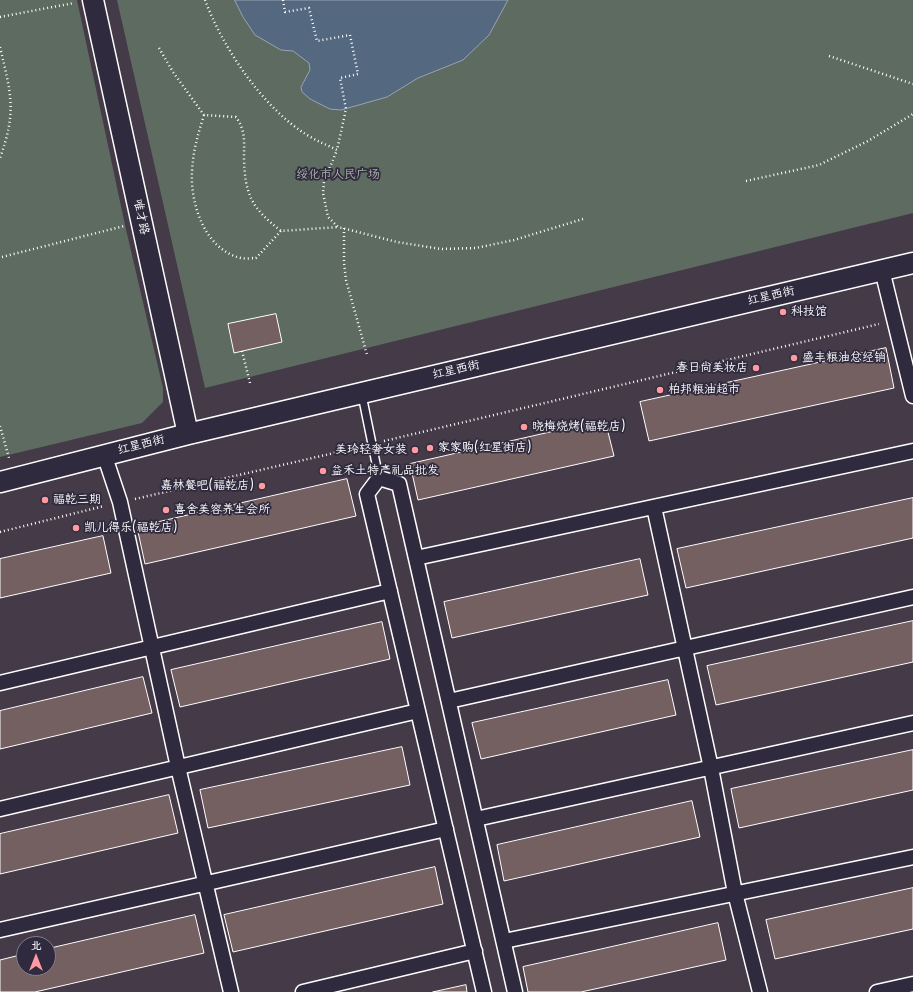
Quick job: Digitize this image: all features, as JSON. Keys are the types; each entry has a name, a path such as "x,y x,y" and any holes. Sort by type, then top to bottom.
{"main road":[{"name":"唯才路","path":"84,1 188,434"},
{"name":"红星西街","path":"0,482 104,454 362,392 913,263"}],"street":[{"path":"882,270 913,396"},
{"path":"416,558 913,451"},
{"path":"104,454 120,502 153,647 178,767 231,992"},
{"path":"484,992 367,494 379,478 399,484 515,992"},
{"path":"654,507 736,893 760,992"},
{"path":"0,683 390,591"},
{"path":"449,701 684,650 913,597"},
{"path":"0,809 418,711"},
{"path":"476,819 913,723"},
{"path":"0,930 205,882 446,829"},
{"path":"504,941 913,857"},
{"path":"303,992 475,951"},
{"path":"877,992 913,984"}],"lane":[{"path":"362,392 379,478"}],"path":[{"path":"205,0 213,21 227,46 254,85 279,113 301,130 337,150"},
{"path":"283,0 285,12 309,8 317,41 350,35 358,74 340,78 346,109 337,150 324,182 323,193 328,217 338,227"},
{"path":"0,17 84,1"},
{"path":"0,47 12,103 11,119 0,158"},
{"path":"159,48 173,72 204,115"},
{"path":"829,56 913,84"},
{"path":"746,181 819,165 868,141 913,114"},
{"path":"204,115 236,117 243,127 246,181 251,202 264,217 281,231"},
{"path":"204,115 196,141 192,173 196,205 207,233 215,244 228,253 242,259 256,258 281,231 338,227 398,242 441,249 476,248 514,240 583,219"},
{"path":"2,257 131,225"},
{"path":"344,228 344,263 346,280 367,355"},
{"path":"0,532 120,502 373,444 895,320"},
{"path":"242,351 250,383"},
{"path":"0,426 9,458"}],"green space":[{"path":"0,0 77,0 125,225 163,388 163,402 142,423 0,457"},
{"name":"绥化市人民广场","path":"117,0 913,0 913,213 205,388"}],"water":[{"path":"235,0 508,0 489,35 463,60 418,78 387,97 341,110 330,109 310,99 302,92 301,87 310,70 309,63 293,51 281,50 255,35 243,17"}],"building":[{"path":"276,314 282,342 234,353 228,324"},
{"path":"886,348 894,388 649,441 640,402"},
{"path":"605,420 614,456 418,500 410,464"},
{"path":"347,479 356,516 145,564 137,527"},
{"path":"913,498 913,538 686,588 677,549"},
{"path":"103,536 111,573 0,598 0,559"},
{"path":"640,559 648,595 452,638 444,602"},
{"path":"913,621 913,662 716,705 707,666"},
{"path":"382,622 390,659 180,707 171,670"},
{"path":"143,677 152,713 0,749 0,711"},
{"path":"668,680 676,715 481,759 472,723"},
{"path":"402,747 410,785 208,828 200,790"},
{"path":"913,750 913,790 739,828 731,789"},
{"path":"169,795 178,833 0,874 0,834"},
{"path":"692,801 700,837 504,881 497,845"},
{"path":"435,867 443,904 233,952 224,915"},
{"path":"913,888 913,929 775,959 766,920"},
{"path":"195,915 204,953 35,992 0,992 0,960 16,956 16,976 56,976 56,947"},
{"path":"718,923 726,960 581,992 528,992 523,967"},
{"path":"466,985 467,992 433,992"}],"place":[{"name":"科技馆","path":"783,312"},
{"name":"盛丰粮油总经销","path":"794,358"},
{"name":"春日尚美妆店","path":"756,368"},
{"name":"柏邦粮油超市","path":"660,390"},
{"name":"晓梅烧烤(福乾店)","path":"524,427"},
{"name":"家家购(红星街店)","path":"430,448"},
{"name":"美玲轻奢女装","path":"415,450"},
{"name":"益禾土特产礼品批发","path":"323,471"},
{"name":"嘉林餐吧(福乾店)","path":"262,486"},
{"name":"福乾三期","path":"45,500"},
{"name":"喜舍美容养生会所","path":"166,510"},
{"name":"凯儿得乐(福乾店)","path":"76,528"}]}
